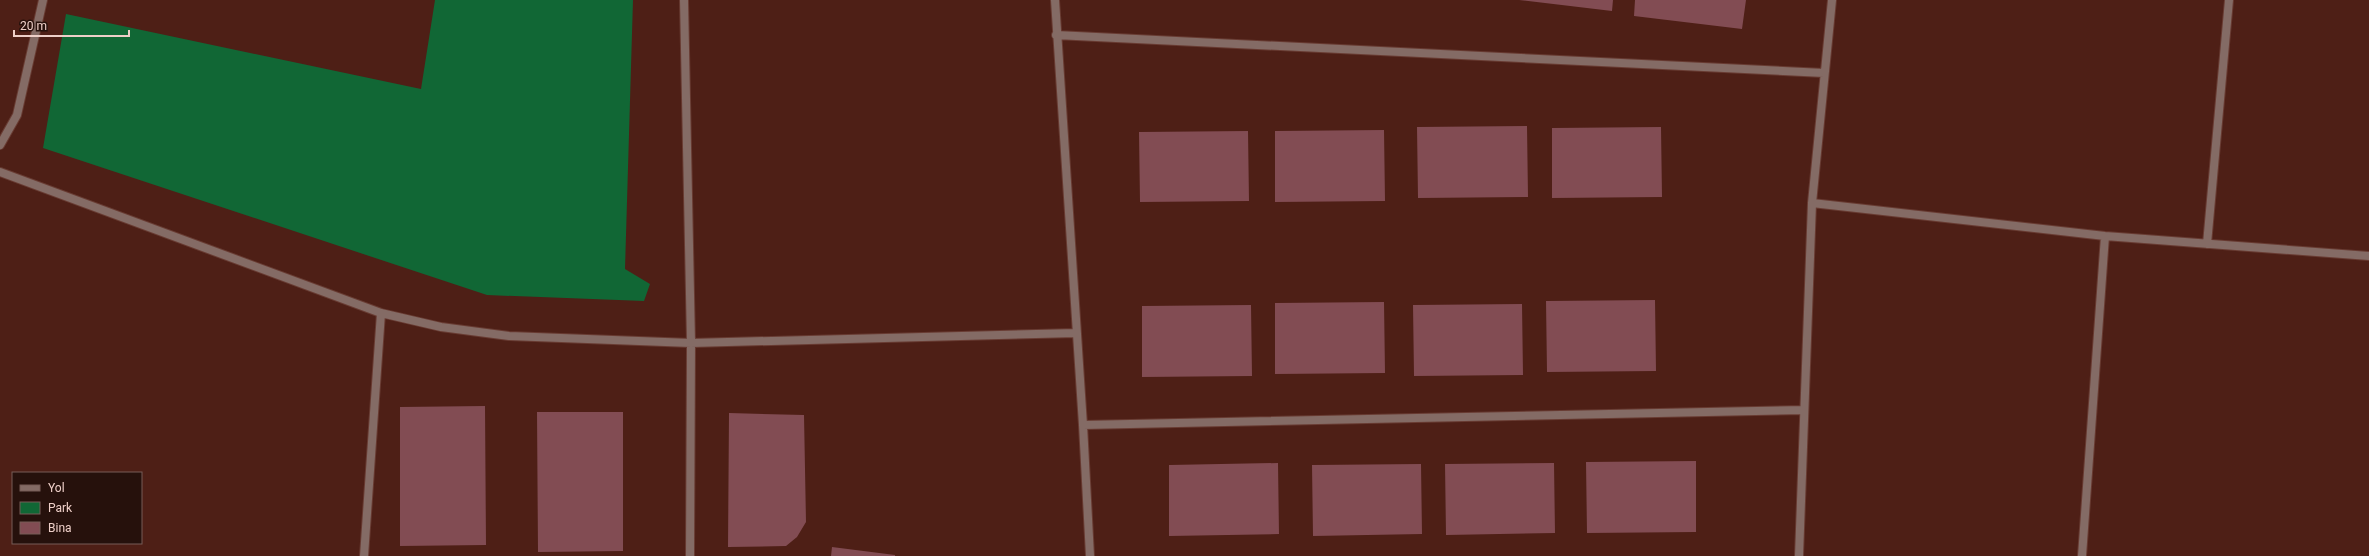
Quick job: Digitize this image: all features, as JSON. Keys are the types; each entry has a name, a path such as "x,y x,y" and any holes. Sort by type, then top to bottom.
{"street":[{"path":"0,145 17,115 43,0"},
{"path":"684,0 691,343 690,556"},
{"path":"1055,0 1056,35 1076,333 1084,425 1090,556"},
{"path":"1798,556 1812,203 1832,0"},
{"path":"2207,244 2229,0"},
{"path":"1056,35 1824,72"},
{"path":"0,172 381,314 441,327 509,336 691,343 1076,333"},
{"path":"1812,203 2105,236 2369,256"},
{"path":"2082,556 2105,236"},
{"path":"364,556 381,314"},
{"path":"1084,425 1804,410"}],"green space":[{"path":"435,0 633,0 625,269 650,284 644,301 487,295 43,148 66,14 421,89"}],"building":[{"path":"1519,0 1613,0 1612,11"},
{"path":"1635,0 1746,0 1742,29 1634,16"},
{"path":"1527,126 1528,197 1418,198 1417,127"},
{"path":"1661,127 1662,197 1552,198 1552,128"},
{"path":"1384,130 1385,201 1275,202 1275,131"},
{"path":"1248,131 1249,201 1140,202 1139,132"},
{"path":"1655,300 1656,371 1547,372 1546,301"},
{"path":"1384,302 1385,373 1275,374 1275,303"},
{"path":"1522,304 1523,375 1414,376 1413,305"},
{"path":"1251,305 1252,376 1142,377 1142,306"},
{"path":"485,406 486,545 400,546 400,407"},
{"path":"537,412 623,412 623,551 538,552"},
{"path":"729,413 804,415 806,522 797,537 786,546 728,547"},
{"path":"1696,461 1696,532 1587,533 1586,462"},
{"path":"1278,463 1279,534 1169,536 1169,465"},
{"path":"1554,463 1555,533 1446,535 1445,464"},
{"path":"1421,464 1422,534 1313,536 1312,465"},
{"path":"832,547 895,555 895,556 831,556"}]}
